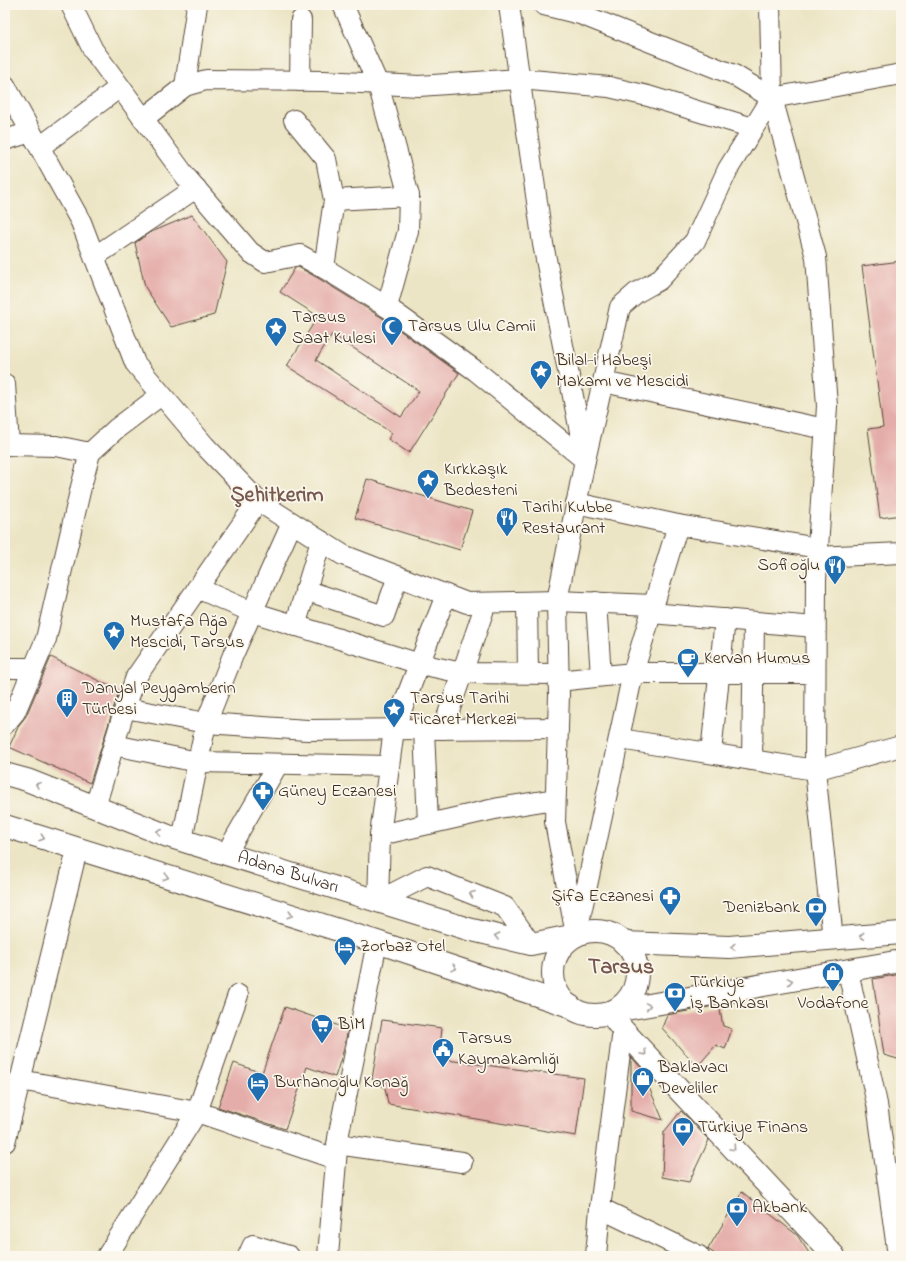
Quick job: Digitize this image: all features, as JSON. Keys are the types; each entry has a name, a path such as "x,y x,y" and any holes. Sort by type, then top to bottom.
{"main road":[{"name":"Adana Bulvarı","path":"5,774 27,780 182,840 468,929 531,944 576,935"},
{"path":"5,826 77,850 377,942 570,1006 583,1013 596,1015 901,961"},
{"path":"570,1006 560,996 554,983 553,969 557,955 565,943 576,935 590,931 604,932 624,942 634,957 637,970 636,983 630,996 621,1006 609,1012"},
{"path":"624,942 729,947 901,933"},
{"path":"609,1012 623,1030 834,1256"}],"street":[{"path":"71,5 93,50 196,188 250,252 265,262 300,255 387,307 476,371 585,460"},
{"path":"185,86 197,5"},
{"path":"343,5 378,84 409,196 408,231 387,307"},
{"path":"509,5 543,244 585,460"},
{"path":"544,5 580,14 734,75 772,98 901,74"},
{"path":"770,5 772,98 816,257 827,406 817,552 815,627 815,770 833,939"},
{"path":"300,81 301,20"},
{"path":"143,118 185,86 206,80 300,81 419,86 520,79 609,87 648,96 753,128"},
{"path":"5,85 81,222 135,363 205,446 258,502 343,555 467,603 556,601 596,602 725,619 815,627"},
{"path":"5,140 36,140 120,87"},
{"path":"576,935 555,822 558,728 556,601 585,460 620,307 636,293 659,280 695,241 728,169 772,98"},
{"path":"294,120 326,159 334,200 324,268"},
{"path":"94,257 196,188"},
{"path":"334,200 409,196"},
{"path":"603,382 826,429"},
{"path":"5,384 7,445 56,446 90,453"},
{"path":"5,724 15,712 46,639 90,453 116,429 161,395"},
{"path":"95,807 136,677 258,502"},
{"path":"576,503 678,525 817,552 901,553"},
{"path":"182,840 206,723 233,655 292,523"},
{"path":"576,935 620,739 633,673 678,525"},
{"path":"295,626 321,541"},
{"path":"305,590 384,616 398,576"},
{"path":"197,588 252,612 295,626 420,664 462,673 528,673 558,677 601,676 633,673 815,673"},
{"path":"446,595 394,729 380,835 378,901 427,876 505,907 531,944"},
{"path":"526,602 528,673"},
{"path":"596,602 601,676"},
{"path":"428,824 434,729 462,673 486,603"},
{"path":"711,753 725,619"},
{"path":"752,760 754,622"},
{"path":"5,668 33,668"},
{"path":"125,708 206,723 307,730 558,728"},
{"path":"620,739 815,770 901,746"},
{"path":"114,745 198,762 389,766"},
{"path":"226,854 278,764"},
{"path":"380,835 498,808 555,799"},
{"path":"5,1142 77,850"},
{"path":"332,1256 337,1152 377,942"},
{"path":"848,971 877,1104 898,1256"},
{"path":"107,1256 197,1112 238,995"},
{"path":"596,1256 600,1208 623,1030"},
{"path":"20,1080 197,1112 337,1152 462,1162"},
{"path":"600,1208 699,1256"},
{"path":"248,1256 253,1245 289,1256"}],"building":[{"path":"192,215 227,262 214,315 171,327 145,287 135,243 149,233"},
{"path":"901,261 901,515 880,518 868,429 883,427 862,266"},
{"name":"Tarsus Ulu Camii","path":"298,267 318,278 381,317 459,373 409,453 388,439 392,433 287,366 318,316 280,292 295,268","holes":["332,334 419,391 401,417 316,360"]},
{"path":"367,479 472,511 460,550 355,518"},
{"name":"Danyal Peygamberin Türbesi","path":"51,657 119,691 90,783 9,747 19,725 26,716"},
{"path":"901,974 901,1060 884,1055 873,979"},
{"path":"719,1005 723,1026 732,1029 725,1049 716,1045 697,1067 662,1028 667,1015"},
{"path":"285,1007 348,1029 335,1077 307,1067 285,1129 218,1107 234,1063 262,1073"},
{"name":"Tarsus Kaymakamlığı","path":"382,1020 442,1028 439,1059 584,1078 576,1136 388,1104 385,1088 372,1079"},
{"name":"Baklavacı Develiler","path":"631,1057 652,1079 648,1085 663,1120 631,1111"},
{"path":"681,1111 709,1140 689,1182 662,1177 664,1132"},
{"path":"742,1192 797,1235 811,1256 718,1256 709,1250 708,1249"}],"place":[{"name":"Tarsus Ulu Camii","path":"392,346"},
{"name":"Tarsus Saat Kulesi","path":"276,348"},
{"name":"Bilal-i Habeşi Makamı ve Mescidi","path":"541,390"},
{"name":"Kırkkaşık Bedesteni","path":"428,500"},
{"name":"Tarihi Kubbe Restaurant","path":"507,538"},
{"name":"Sofioğlu","path":"835,586"},
{"name":"Mustafa Ağa Mescidi, Tarsus","path":"114,652"},
{"name":"Kervan Humus","path":"688,678"},
{"name":"Danyal Peygamberin Türbesi","path":"67,718"},
{"name":"Tarsus Tarihi Ticaret Merkezi","path":"394,728"},
{"name":"Güney Eczanesi","path":"263,812"},
{"name":"Şifa Eczanesi","path":"670,916"},
{"name":"Denizbank","path":"816,928"},
{"name":"Zorbaz Otel","path":"345,966"},
{"name":"Vodafone","path":"833,992"},
{"name":"Türkiye İş Bankası","path":"675,1012"},
{"name":"BİM","path":"322,1044"},
{"name":"Tarsus Kaymakamlığı","path":"443,1068"},
{"name":"Baklavacı Develiler","path":"643,1098"},
{"name":"Burhanoğlu Konağ","path":"258,1102"},
{"name":"Türkiye Finans","path":"683,1148"},
{"name":"Akbank","path":"737,1228"}],"district":[{"name":"Şehitkerim","path":"277,496"},
{"name":"Tarsus","path":"621,968"}]}
